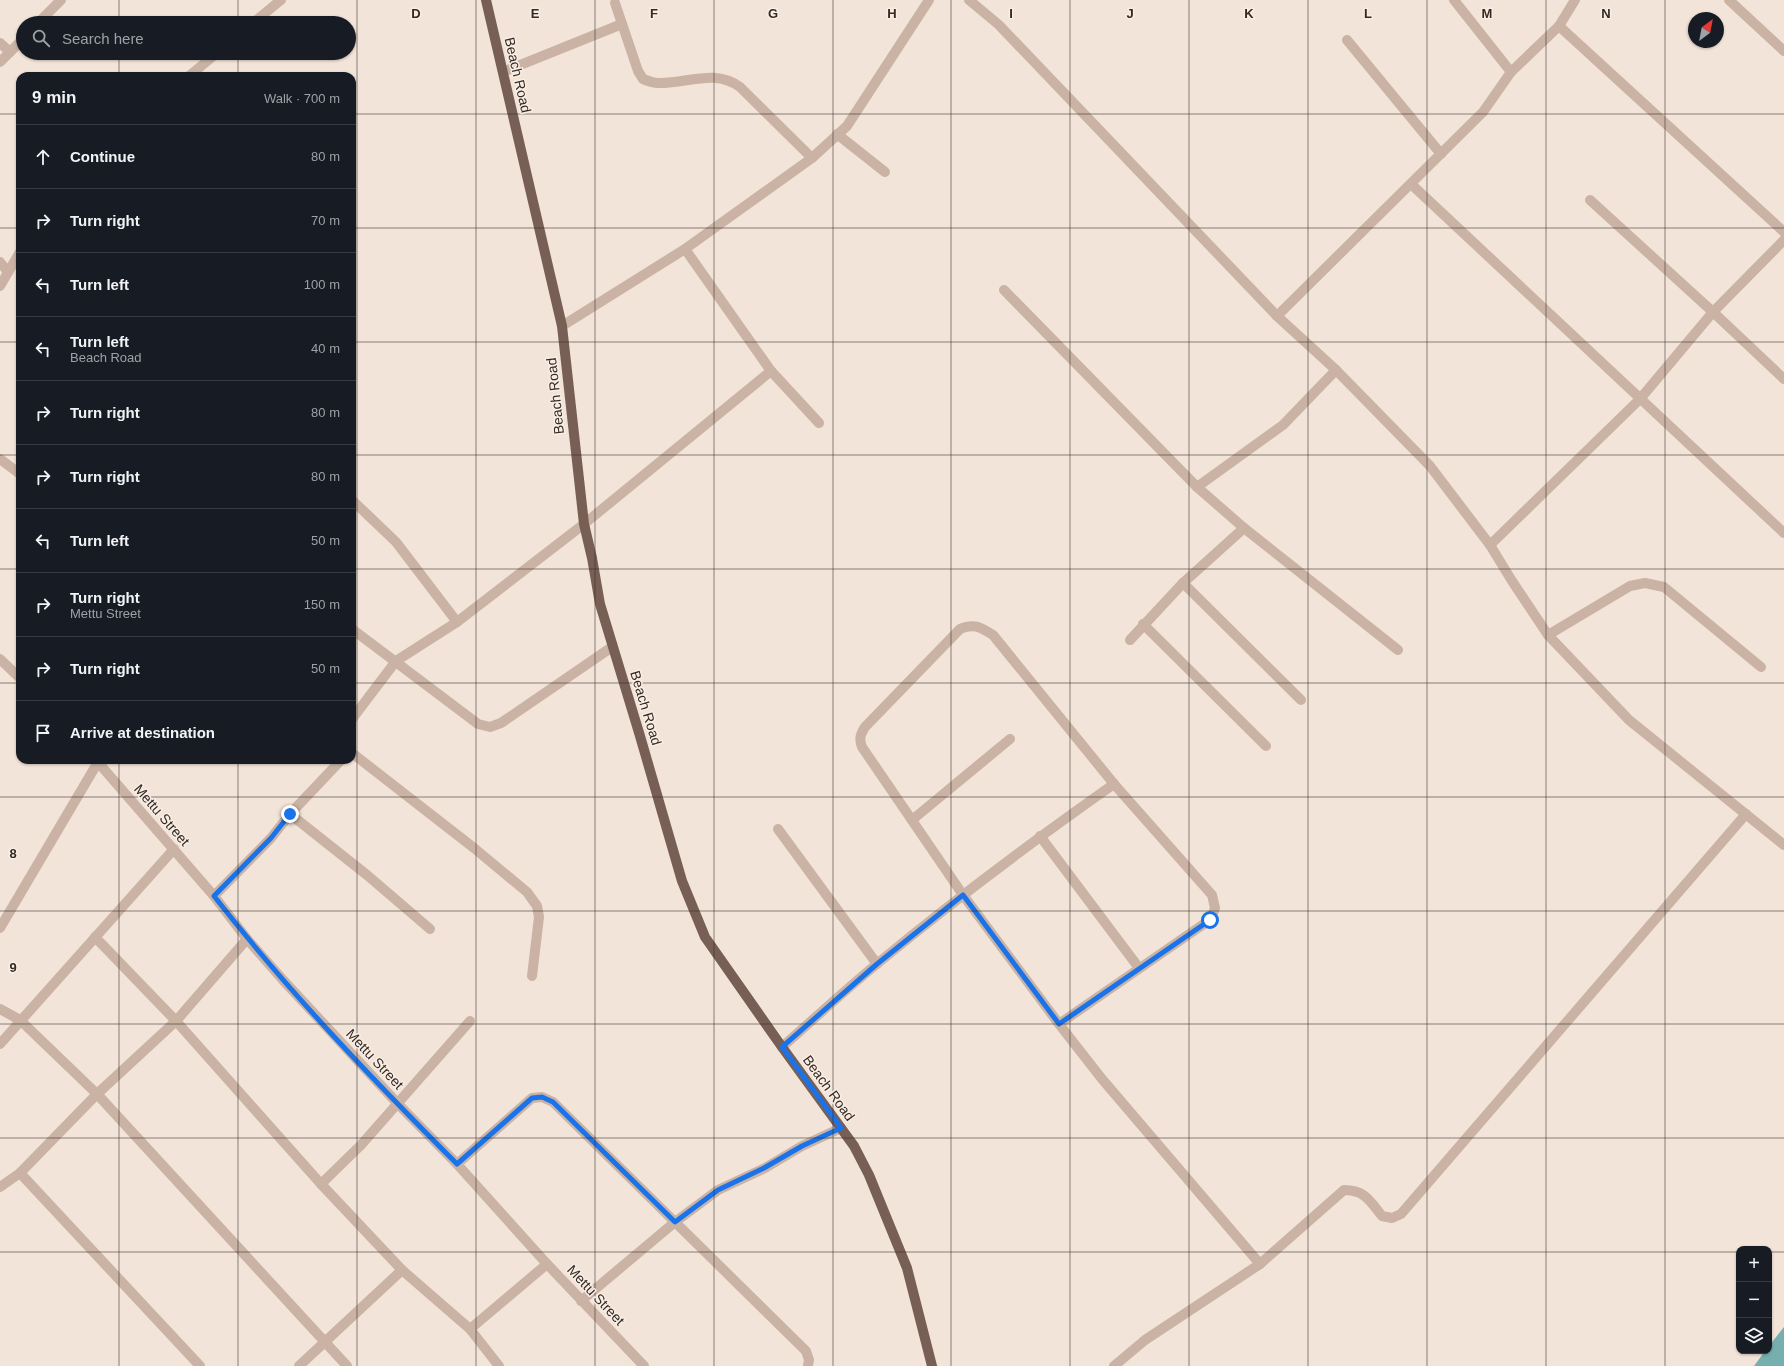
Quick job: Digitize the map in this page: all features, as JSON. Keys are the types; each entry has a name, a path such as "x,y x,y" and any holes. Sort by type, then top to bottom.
{"main road":[{"name":"Beach Road","path":"486,0 562,326 584,524 600,604 682,881 705,937 854,1146 869,1175 907,1268 932,1366"}],"street":[{"path":"45,16 61,0"},
{"path":"261,16 280,0"},
{"path":"562,326 685,249 812,158 847,126 929,0"},
{"path":"969,0 999,24 1277,316 1336,370 1430,466 1490,545 1548,635 1629,720 1784,845"},
{"path":"1454,0 1511,72"},
{"path":"1729,0 1784,51"},
{"path":"1277,316 1483,112 1511,72 1559,26 1571,2"},
{"path":"615,3 638,71 643,79 658,83 719,77 731,80 740,86 812,158"},
{"path":"502,72 622,24"},
{"path":"1559,26 1784,232"},
{"path":"1347,40 1441,154"},
{"path":"0,43 10,52"},
{"path":"0,62 16,46"},
{"path":"194,72 208,60"},
{"path":"837,134 885,172"},
{"path":"1411,184 1784,533"},
{"path":"1590,200 1784,378"},
{"path":"1490,545 1640,399 1713,312 1784,240"},
{"path":"685,249 772,371 819,423"},
{"path":"0,286 16,259"},
{"path":"0,262 8,272"},
{"path":"1004,290 1197,486 1244,528 1398,650"},
{"path":"1197,486 1283,425 1336,370"},
{"path":"356,714 396,661 457,622 584,524 772,371"},
{"path":"0,459 16,471"},
{"path":"356,504 396,542 457,622"},
{"path":"1130,640 1143,624 1183,583 1244,528"},
{"path":"1548,635 1630,586 1645,582 1664,587 1761,667"},
{"path":"1183,583 1301,700"},
{"path":"1143,624 1266,746"},
{"path":"1059,1024 1210,920 1215,908 1212,895 1114,784 993,635 980,627 970,625 960,629 865,727 860,734 862,747 963,895 1059,1024 1102,1079 1260,1264"},
{"path":"356,632 478,724 490,727 502,723 612,647"},
{"path":"0,659 16,674"},
{"path":"912,820 1010,739"},
{"path":"356,756 474,848 527,892 537,906 539,917 532,976"},
{"path":"0,928 95,764"},
{"name":"Mettu Street","path":"100,764 214,896 248,939 398,1104 457,1164 581,1301 644,1366"},
{"path":"214,896 271,838 290,814 338,764"},
{"path":"782,1047 877,964 963,895 1040,836 1114,784"},
{"path":"290,814 367,875 430,929"},
{"path":"1114,1366 1145,1340 1260,1264 1344,1190 1354,1190 1366,1196 1382,1216 1392,1218 1401,1214 1746,814"},
{"path":"778,830 877,964"},
{"path":"1040,836 1139,968"},
{"path":"0,1044 174,849"},
{"path":"95,937 176,1021 321,1184 402,1270 470,1329 499,1366"},
{"path":"0,1187 20,1173 97,1094 176,1021 248,939"},
{"path":"0,1010 20,1020 97,1094 250,1258 347,1366"},
{"path":"321,1184 361,1145 470,1021"},
{"path":"457,1164 532,1098 542,1097 553,1102 806,1351 809,1360 808,1366"},
{"path":"581,1301 675,1222 718,1190 764,1168 802,1146 841,1128"},
{"path":"20,1173 200,1366"},
{"path":"470,1329 547,1264"},
{"path":"299,1366 402,1270"}],"water":[{"path":"1784,1327 1784,1366 1754,1366 1763,1354 1772,1354 1772,1342"}],"route":[{"path":"290,814 271,838 214,896 283,980 398,1104 457,1164 532,1098 542,1097 553,1102 675,1222 718,1190 764,1168 802,1146 841,1128 782,1047 877,964 963,895 1060,1023 1059,1024 1210,920"}]}
